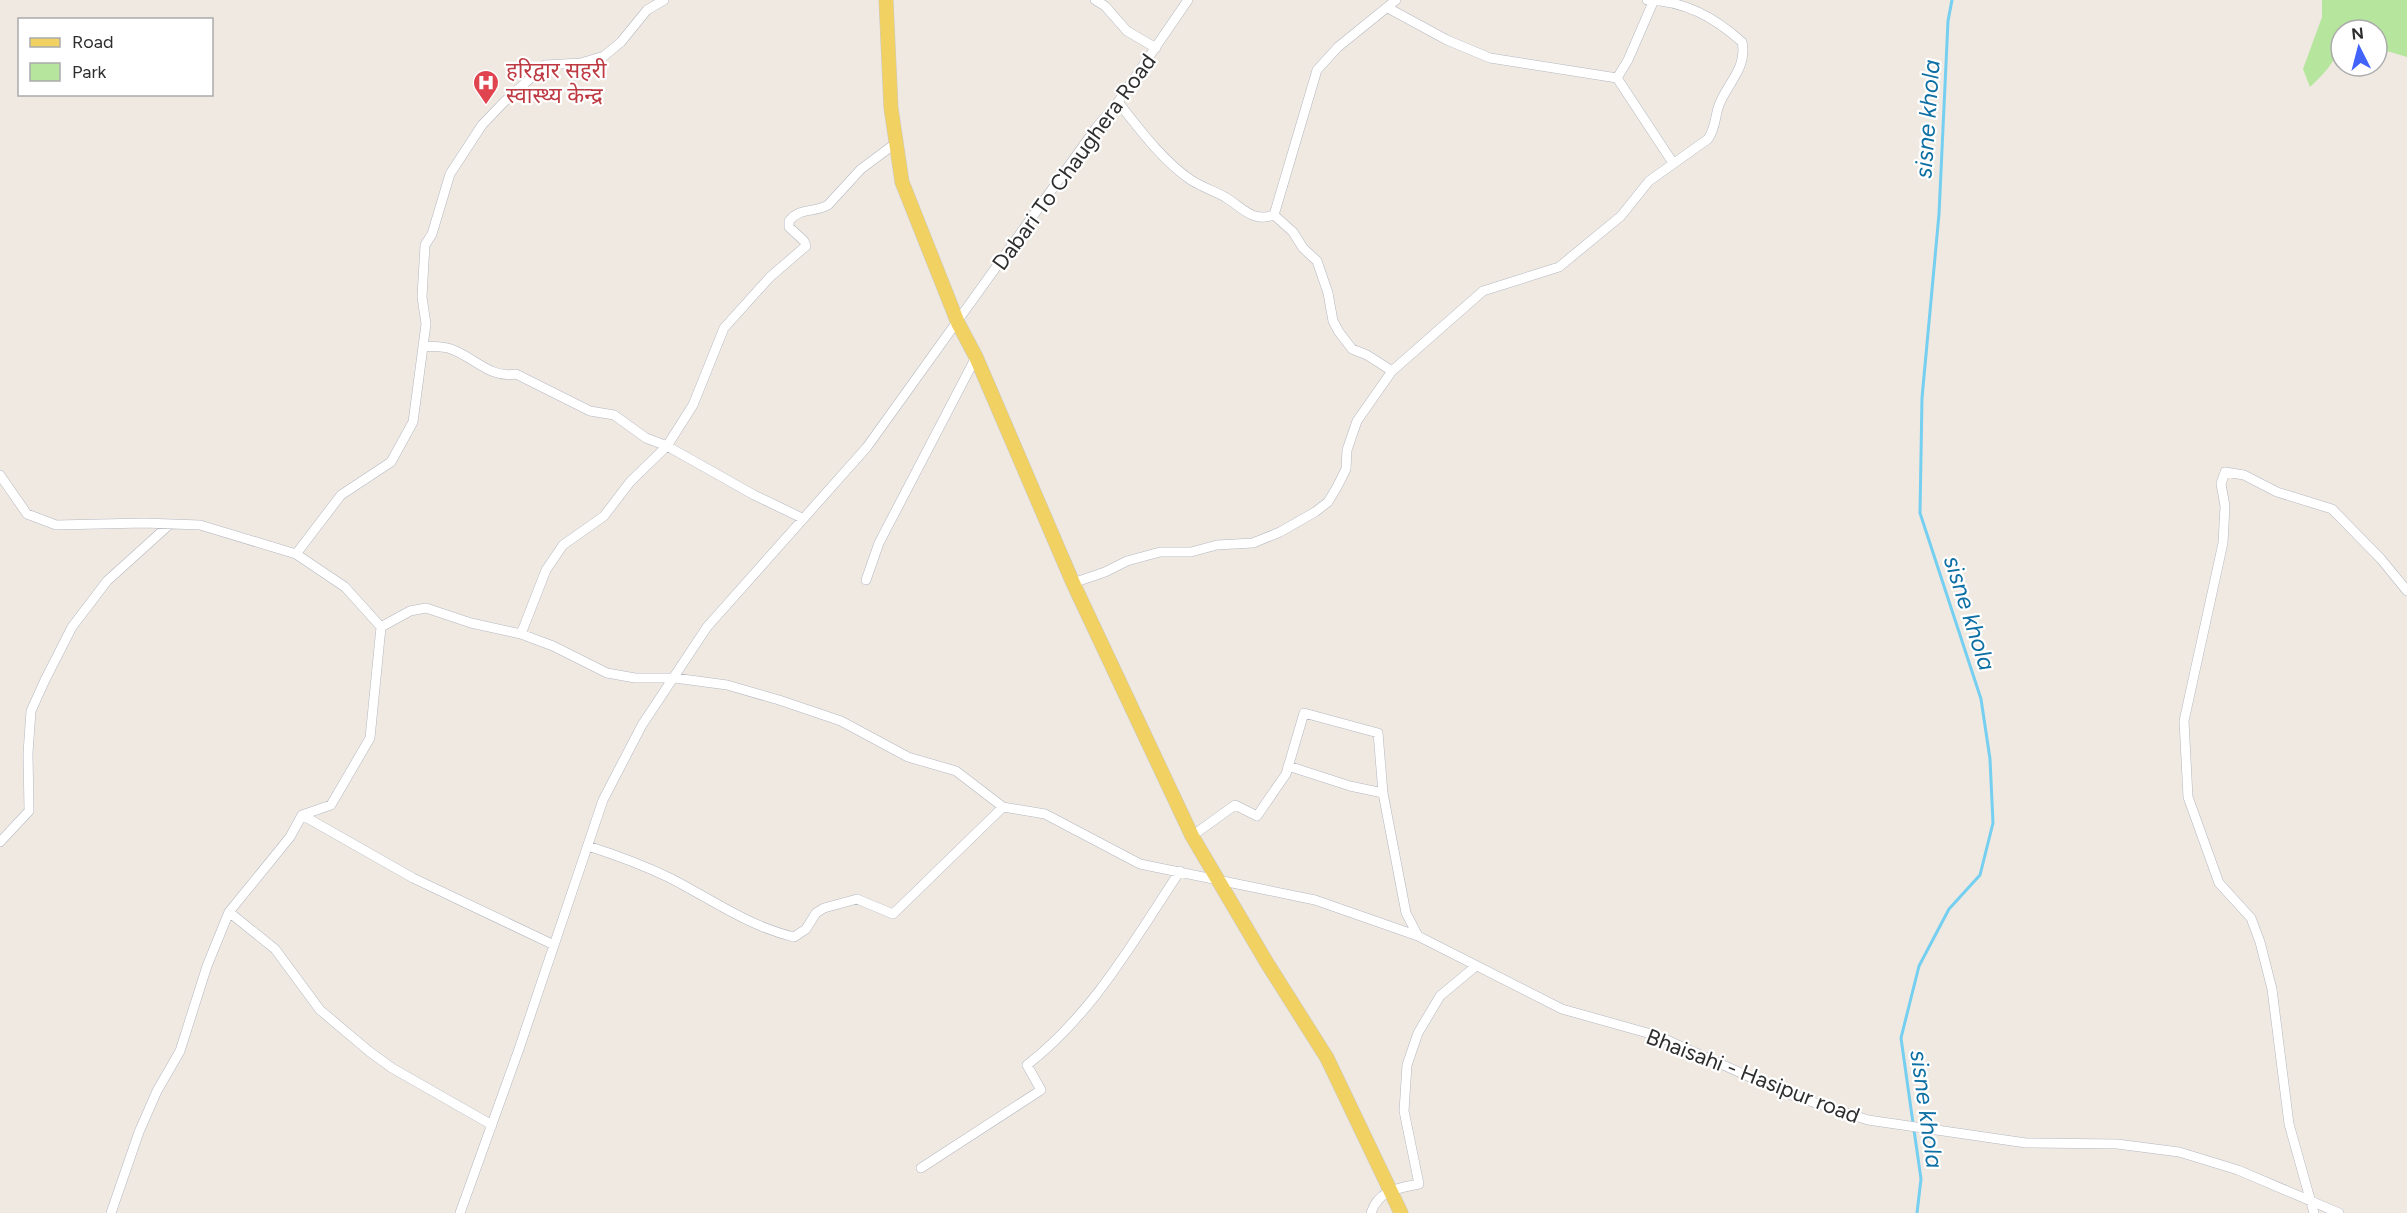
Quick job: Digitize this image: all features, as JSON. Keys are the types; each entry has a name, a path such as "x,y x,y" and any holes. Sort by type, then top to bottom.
{"main road":[{"path":"886,0 891,108 902,182 958,324 976,357 1073,583 1191,836 1321,1048 1392,1189 1401,1213"}],"street":[{"path":"296,554 341,495 391,462 413,422 426,324 422,297 425,245 432,234 450,174 482,125 545,65 581,63 604,56 621,42 646,10 664,0"},
{"path":"1095,0 1105,6 1127,31 1156,48"},
{"name":"Dabari To Chaughera Road","path":"460,1213 603,800 642,725 707,627 867,447 958,324 1096,128 1118,102 1188,0"},
{"path":"1274,215 1317,70 1338,47 1396,0"},
{"path":"1073,583 1105,572 1127,561 1160,552 1191,552 1217,545 1253,543 1287,529 1315,512 1328,502 1337,487 1346,469 1347,450 1357,421 1392,371 1483,291 1559,267 1621,216 1648,181 1708,139 1714,131 1719,105 1736,79 1744,49 1742,42 1705,14 1680,4 1647,0"},
{"path":"1617,78 1628,60 1654,0"},
{"path":"1388,8 1447,40 1490,58 1617,78 1673,163"},
{"path":"1118,102 1142,133 1191,180 1226,198 1252,216 1264,218 1274,215"},
{"path":"521,634 546,570 563,545 604,516 630,482 667,446 693,405 724,328 770,277 806,246 789,227 789,221 795,213 822,209 828,205 861,169 896,143"},
{"path":"1274,215 1293,231 1303,248 1317,261 1328,293 1333,321 1339,332 1352,349 1367,355 1392,371"},
{"path":"423,346 450,349 488,370 505,376 516,374 590,411 614,415 646,438 667,446 754,495 802,518"},
{"path":"866,580 879,543 976,357"},
{"path":"2313,1208 2289,1124 2272,989 2260,942 2251,918 2219,883 2188,797 2184,721 2223,543 2225,506 2221,484 2225,472 2244,475 2277,492 2332,509 2381,559 2407,591"},
{"path":"0,475 27,514 56,525 200,525 296,554 345,586 381,627 370,738 331,805 302,815 272,861 229,912 207,966 180,1051 157,1091 139,1132 111,1213"},
{"path":"0,842 29,811 28,753 31,711 72,627 107,581 170,524"},
{"path":"381,627 411,612 426,608 471,623 521,634 553,646 607,673 635,678 675,678 727,685 841,721 908,757 956,771 1003,807 893,914 857,899 824,908 794,937 767,931 667,877 625,858 588,846"},
{"path":"1191,836 1235,805 1257,816 1286,774 1304,713 1378,733 1383,793 1406,913 1418,936"},
{"path":"1288,766 1350,786 1383,793"},
{"name":"Bhaisahi - Hasipur road","path":"1003,807 1045,814 1140,864 1315,900 1418,936 1562,1009 1658,1036 1788,1094 1868,1120 2026,1143 2117,1144 2179,1152 2238,1170 2313,1208 2339,1213"},
{"path":"302,815 413,878 554,945"},
{"path":"921,1168 1041,1090 1027,1065 1078,1019 1107,981 1180,871"},
{"path":"229,912 275,949 320,1010 370,1052 392,1068 492,1125"},
{"path":"1371,1213 1374,1203 1392,1189 1419,1184 1404,1111 1407,1065 1418,1033 1440,996 1476,966"}],"green space":[{"path":"2322,0 2407,0 2407,57 2389,52 2389,18 2329,18 2329,67 2310,87 2303,69 2322,17"}],"waterway":[{"name":"sisne khola","path":"1913,1123 1901,1038 1919,966 1949,909 1980,875 1993,823 1990,759 1981,699 1920,513 1922,398 1939,214 1948,21 1952,0"},
{"name":"sisne khola","path":"1914,1130 1921,1179 1917,1213"}],"place":[{"name":"हरिद्वार सहरी स्वास्थ्य केन्द्र","path":"486,106"}]}
